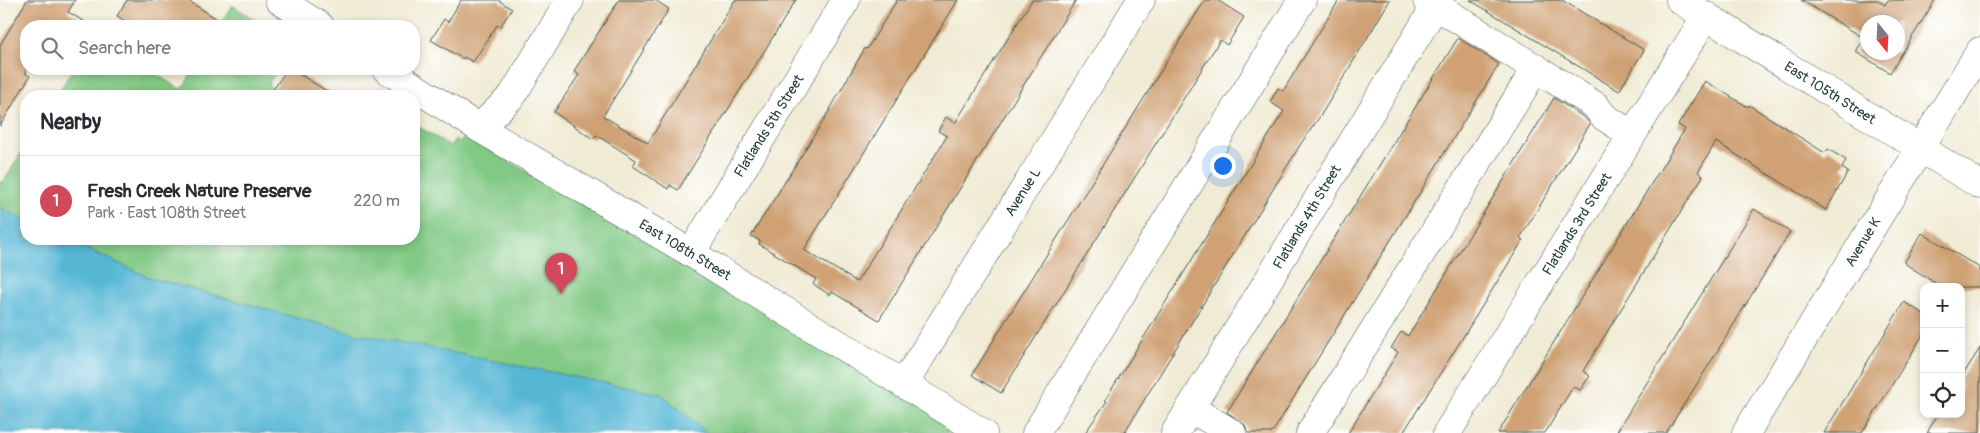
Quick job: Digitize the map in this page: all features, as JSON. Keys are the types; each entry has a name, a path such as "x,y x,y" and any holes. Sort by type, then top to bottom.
{"street":[{"path":"279,0 311,20"},
{"path":"479,128 512,96 570,0"},
{"name":"Flatlands 5th Street","path":"691,253 846,0"},
{"name":"Avenue L","path":"904,384 1141,0"},
{"path":"1036,433 1302,0"},
{"name":"East 105th Street","path":"1680,0 1980,185"},
{"path":"1434,2 1596,106 1603,116 1632,135"},
{"name":"Flatlands 4th Street","path":"1175,433 1434,2"},
{"name":"Flatlands 3rd Street","path":"1447,433 1706,16"},
{"name":"Avenue K","path":"1746,433 1980,51"},
{"path":"1310,433 1536,68"},
{"name":"East 108th Street","path":"395,75 419,90"},
{"name":"East 108th Street","path":"420,91 479,128 691,253 983,433"},
{"path":"1190,408 1232,433"}],"green space":[{"path":"232,5 255,20 223,20"},
{"path":"69,75 157,75 182,90 60,90"},
{"path":"191,75 274,75 268,84 272,88 271,90 182,90"},
{"path":"420,128 450,146 455,139 460,143 465,136 976,433 670,433 348,332 148,277 79,245 420,245"},
{"path":"20,155 20,217 0,208 0,181 3,183"}],"water":[{"path":"0,208 20,217 20,245 79,245 148,277 349,332 661,394 707,433 0,433"}],"building":[{"path":"27,0 75,0 68,12 82,20 20,20 20,75 30,76 0,126 0,45"},
{"path":"127,0 187,0 219,20 123,20 117,16"},
{"path":"461,0 498,0 512,9 500,27 497,25 473,62 464,57 463,59 431,40 444,19 448,22"},
{"path":"619,0 655,0 669,9 603,116 648,143 735,0 796,0 678,190 670,185 668,189 633,166 636,160 596,135 593,139 554,112 579,75 574,71"},
{"path":"897,0 958,0 804,250 857,282 947,136 938,131 946,117 955,123 1032,0 1076,0 879,320 832,292 830,295 813,284 816,279 759,244 760,241 751,236 825,118 865,48 867,49"},
{"path":"1205,0 1217,0 1244,17 1227,45 1220,40 1001,393 972,375"},
{"path":"1339,0 1390,0 1124,433 1085,433 1107,401 1105,400 1284,111 1270,102 1278,88 1283,91"},
{"path":"1470,0 1562,0 1644,50 1619,91"},
{"path":"1801,0 1878,0 1885,5 1888,0 1935,0 1905,49 1905,15 1860,15 1860,36"},
{"path":"1458,38 1499,64 1272,433 1248,433 1245,425 1227,412"},
{"path":"1860,45 1860,54 1856,52"},
{"path":"1869,60 1898,60 1890,73"},
{"path":"283,75 301,75 325,90 273,90"},
{"path":"1705,81 1748,107 1749,105 1825,153 1828,149 1846,160 1842,168 1848,172 1826,210 1716,142 1698,172 1703,176 1583,371 1590,376 1580,390 1573,387 1545,433 1498,433 1685,129 1678,125"},
{"path":"1554,98 1585,118 1590,124 1520,238 1523,240 1403,433 1348,433 1398,352 1391,348 1401,332 1408,336"},
{"path":"1754,209 1790,232 1712,360 1666,433 1616,433"},
{"path":"1922,233 1980,268 1980,287 1965,287 1965,283 1935,283 1904,263"},
{"path":"1904,302 1920,312 1920,339 1862,433 1824,433"},
{"path":"1980,348 1980,433 1927,433 1936,418 1965,418 1965,372"}],"place":[{"name":"Fresh Creek Nature Preserve","path":"561,294"}]}
